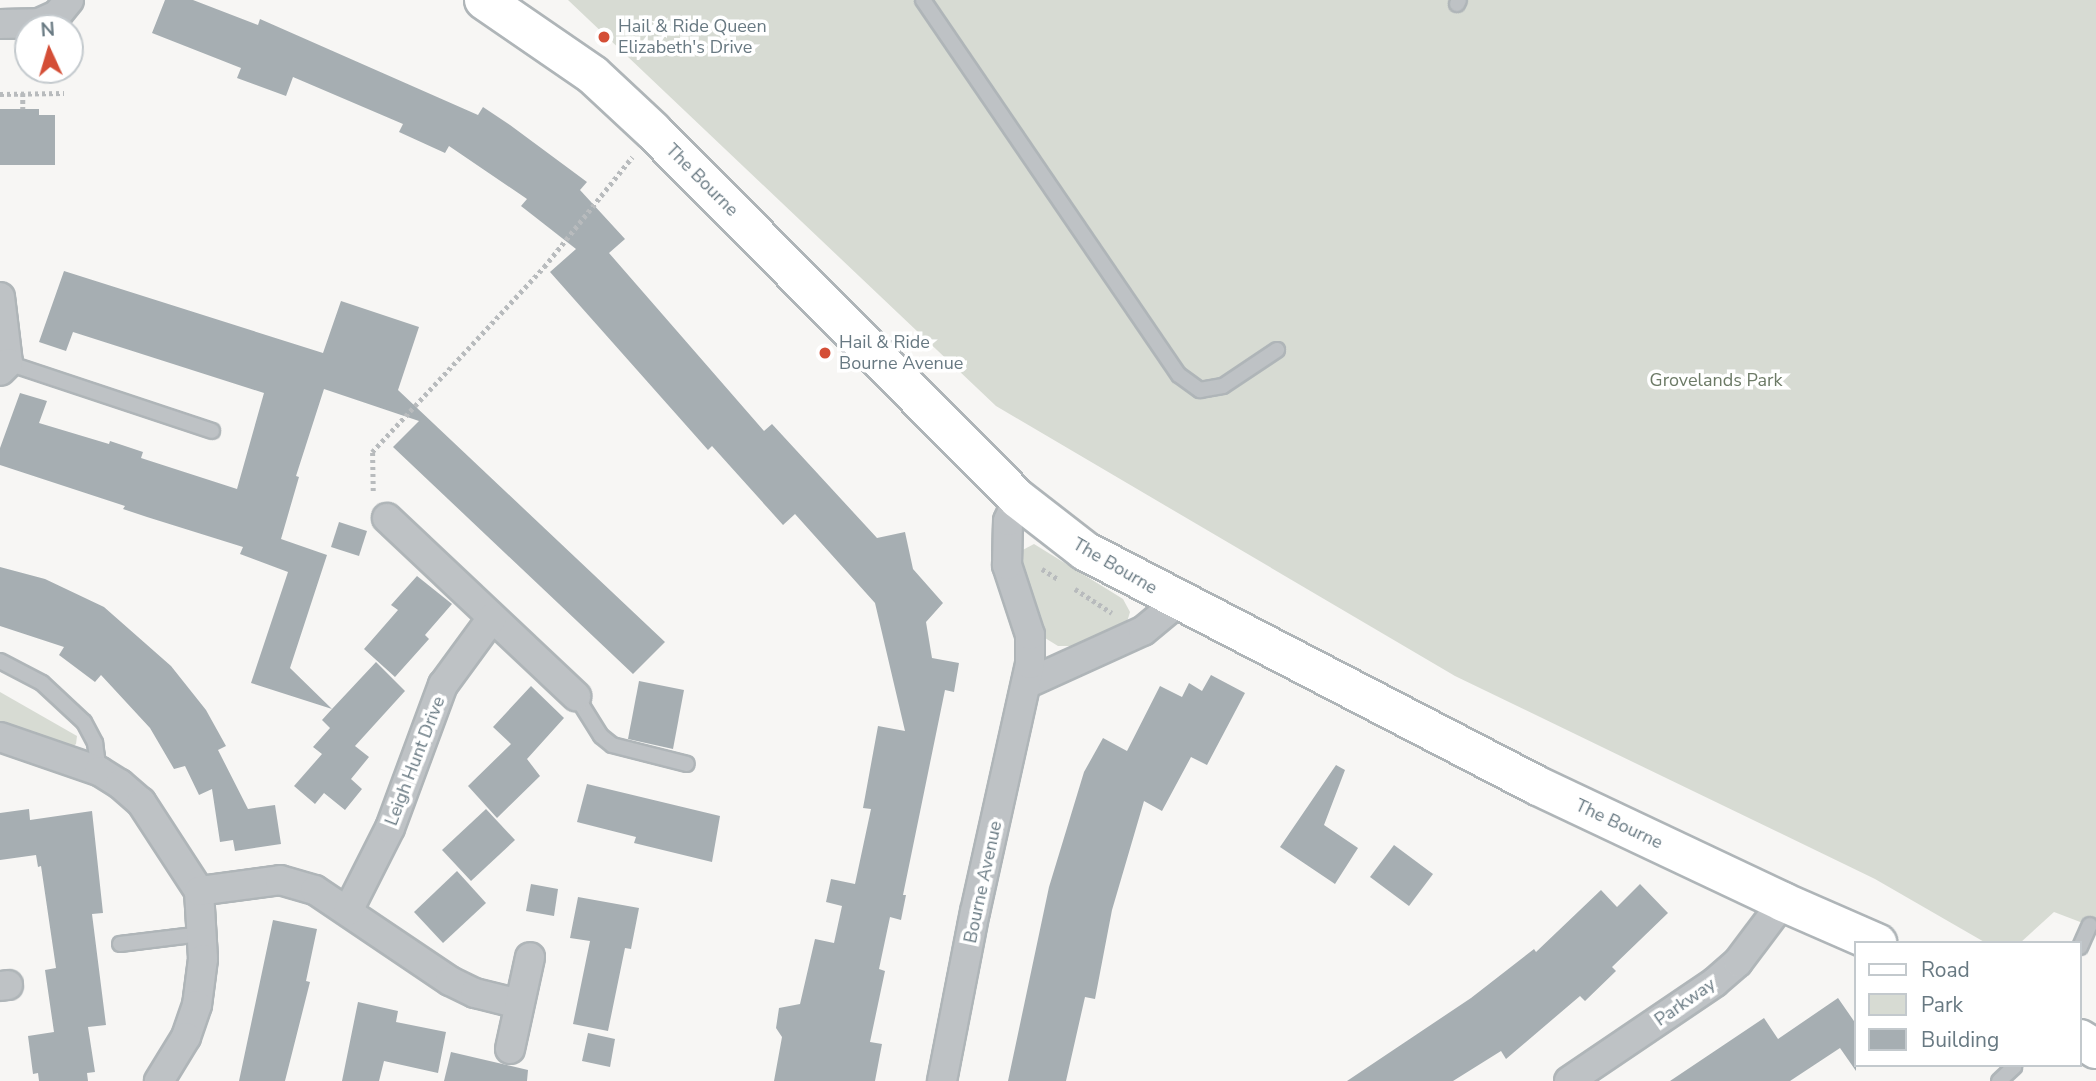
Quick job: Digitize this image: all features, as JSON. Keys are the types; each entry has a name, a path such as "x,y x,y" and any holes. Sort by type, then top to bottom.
{"main road":[{"name":"The Bourne","path":"484,0 593,75 653,131 1018,499 1085,551 1178,602 1538,786 1783,902 1872,941"}],"street":[{"path":"0,24 39,23 57,15 69,0"},
{"path":"0,297 4,355"},
{"name":"Bourne Avenue","path":"942,1081 975,912 1030,664 1030,635 1010,576 1005,541 1008,521 1018,499"},
{"path":"387,518 576,696"},
{"path":"1026,684 1143,631 1178,602"},
{"name":"Leigh Hunt Drive","path":"348,911 390,828 443,685 492,618"},
{"path":"0,737 99,771 141,802 200,891 202,934 197,1005 186,1037 159,1081"},
{"path":"200,891 280,880 315,890 450,981 475,993 519,1004"},
{"name":"Parkway","path":"1569,1081 1716,982 1746,953 1783,902"},
{"path":"510,1049 530,957"}],"lane":[{"path":"923,0 1179,375 1200,390 1223,386 1277,350"},
{"path":"4,355 212,430"},
{"path":"0,661 42,683 64,700 84,722 95,743 99,771"},
{"path":"576,696 601,736 612,745 687,764"},
{"path":"2082,943 2090,925"},
{"path":"120,944 202,934"},
{"path":"1999,1081 2014,1067"}],"path":[{"path":"23,93 23,109"},
{"path":"0,94 64,93"},
{"path":"387,518 374,503 370,474 372,452 544,267 653,131"}],"green space":[{"name":"Grovelands Park","path":"568,0 2096,0 2096,928 2054,912 2022,941 1983,941 1875,879 1455,676 996,406"},
{"path":"1034,544 1123,599 1130,612 1127,622 1078,646 1058,646 1045,638 1039,631 1017,553"},
{"path":"0,692 77,736 76,744 71,748 63,748 0,722"}],"building":[{"path":"165,0 193,0 258,25 260,19 478,115 483,107 510,125 587,182 580,190 625,239 609,253 764,431 772,424 877,538 905,532 913,569 943,603 926,622 932,658 959,663 954,692 945,690 903,895 906,895 901,920 890,917 879,969 885,971 870,1042 882,1044 875,1081 774,1081 782,1037 776,1028 779,1008 800,1004 815,939 834,943 842,906 826,902 831,879 855,884 871,809 863,808 878,726 905,731 875,603 795,514 783,525 712,446 708,450 550,272 576,249 521,206 527,199 449,146 445,153 399,132 403,124 293,77 286,96 237,78 241,68 152,33"},
{"path":"0,109 39,109 39,115 55,115 55,165 0,165"},
{"path":"64,271 323,353 341,301 419,327 398,390 665,642 633,674 393,447 419,421 324,389 296,476 299,477 281,539 327,555 290,668 332,709 251,683 288,572 240,554 243,547 123,509 125,506 0,465 0,448 20,393 47,401 39,423 143,452 141,458 237,489 264,393 73,332 66,351 39,342"},
{"path":"339,522 367,531 359,556 331,547"},
{"path":"0,567 45,579 104,607 171,666 206,710 226,746 218,750 248,809 275,805 281,844 235,851 233,840 220,842 212,789 199,795 185,766 174,769 150,728 101,675 95,682 59,655 64,647 0,626"},
{"path":"417,576 452,604 425,635 429,639 395,677 364,649 398,610 391,605"},
{"path":"376,662 405,691 355,746 369,757 351,779 362,789 345,810 324,793 315,804 294,786 322,754 313,747 330,728 322,720"},
{"path":"1211,675 1245,693 1207,765 1191,757 1162,811 1144,801 1112,910 1095,999 1085,997 1066,1081 1008,1081 1049,887 1084,772 1103,738 1127,751 1160,686 1182,697 1189,683 1202,691"},
{"path":"639,681 684,690 673,749 628,739"},
{"path":"531,686 564,718 527,759 540,776 497,818 468,786 511,744 493,727"},
{"path":"1336,765 1345,770 1324,825 1358,848 1335,884 1280,847"},
{"path":"587,784 720,816 712,862 634,843 636,837 577,822"},
{"path":"29,809 30,820 92,811 103,913 92,914 106,1025 88,1027 95,1072 87,1073 88,1081 39,1081 38,1073 33,1074 28,1036 54,1032 45,970 56,968 41,866 38,867 36,855 0,860 0,813"},
{"path":"486,809 515,840 471,881 442,850"},
{"path":"1394,845 1433,874 1409,906 1370,877"},
{"path":"457,871 486,903 443,943 414,912"},
{"path":"531,884 558,889 554,916 526,911"},
{"path":"1640,884 1668,913 1612,967 1616,971 1585,1001 1580,996 1506,1059 1501,1051 1453,1081 1347,1081 1471,998 1534,949 1536,952 1601,890 1617,907"},
{"path":"578,897 639,908 631,949 625,948 608,1031 573,1024 590,941 570,938"},
{"path":"273,920 317,929 306,981 310,982 285,1081 239,1081"},
{"path":"1838,998 1854,1021 1856,1071 1840,1048 1790,1081 1670,1081 1764,1018 1778,1039"},
{"path":"358,1002 398,1011 396,1022 446,1032 438,1073 384,1061 379,1081 342,1081"},
{"path":"588,1033 615,1039 610,1067 582,1061"},
{"path":"451,1052 528,1070 527,1081 444,1081"}],"place":[{"name":"Hail & Ride Queen Elizabeth's Drive","path":"604,37"},
{"name":"Hail & Ride Bourne Avenue","path":"825,353"}]}
